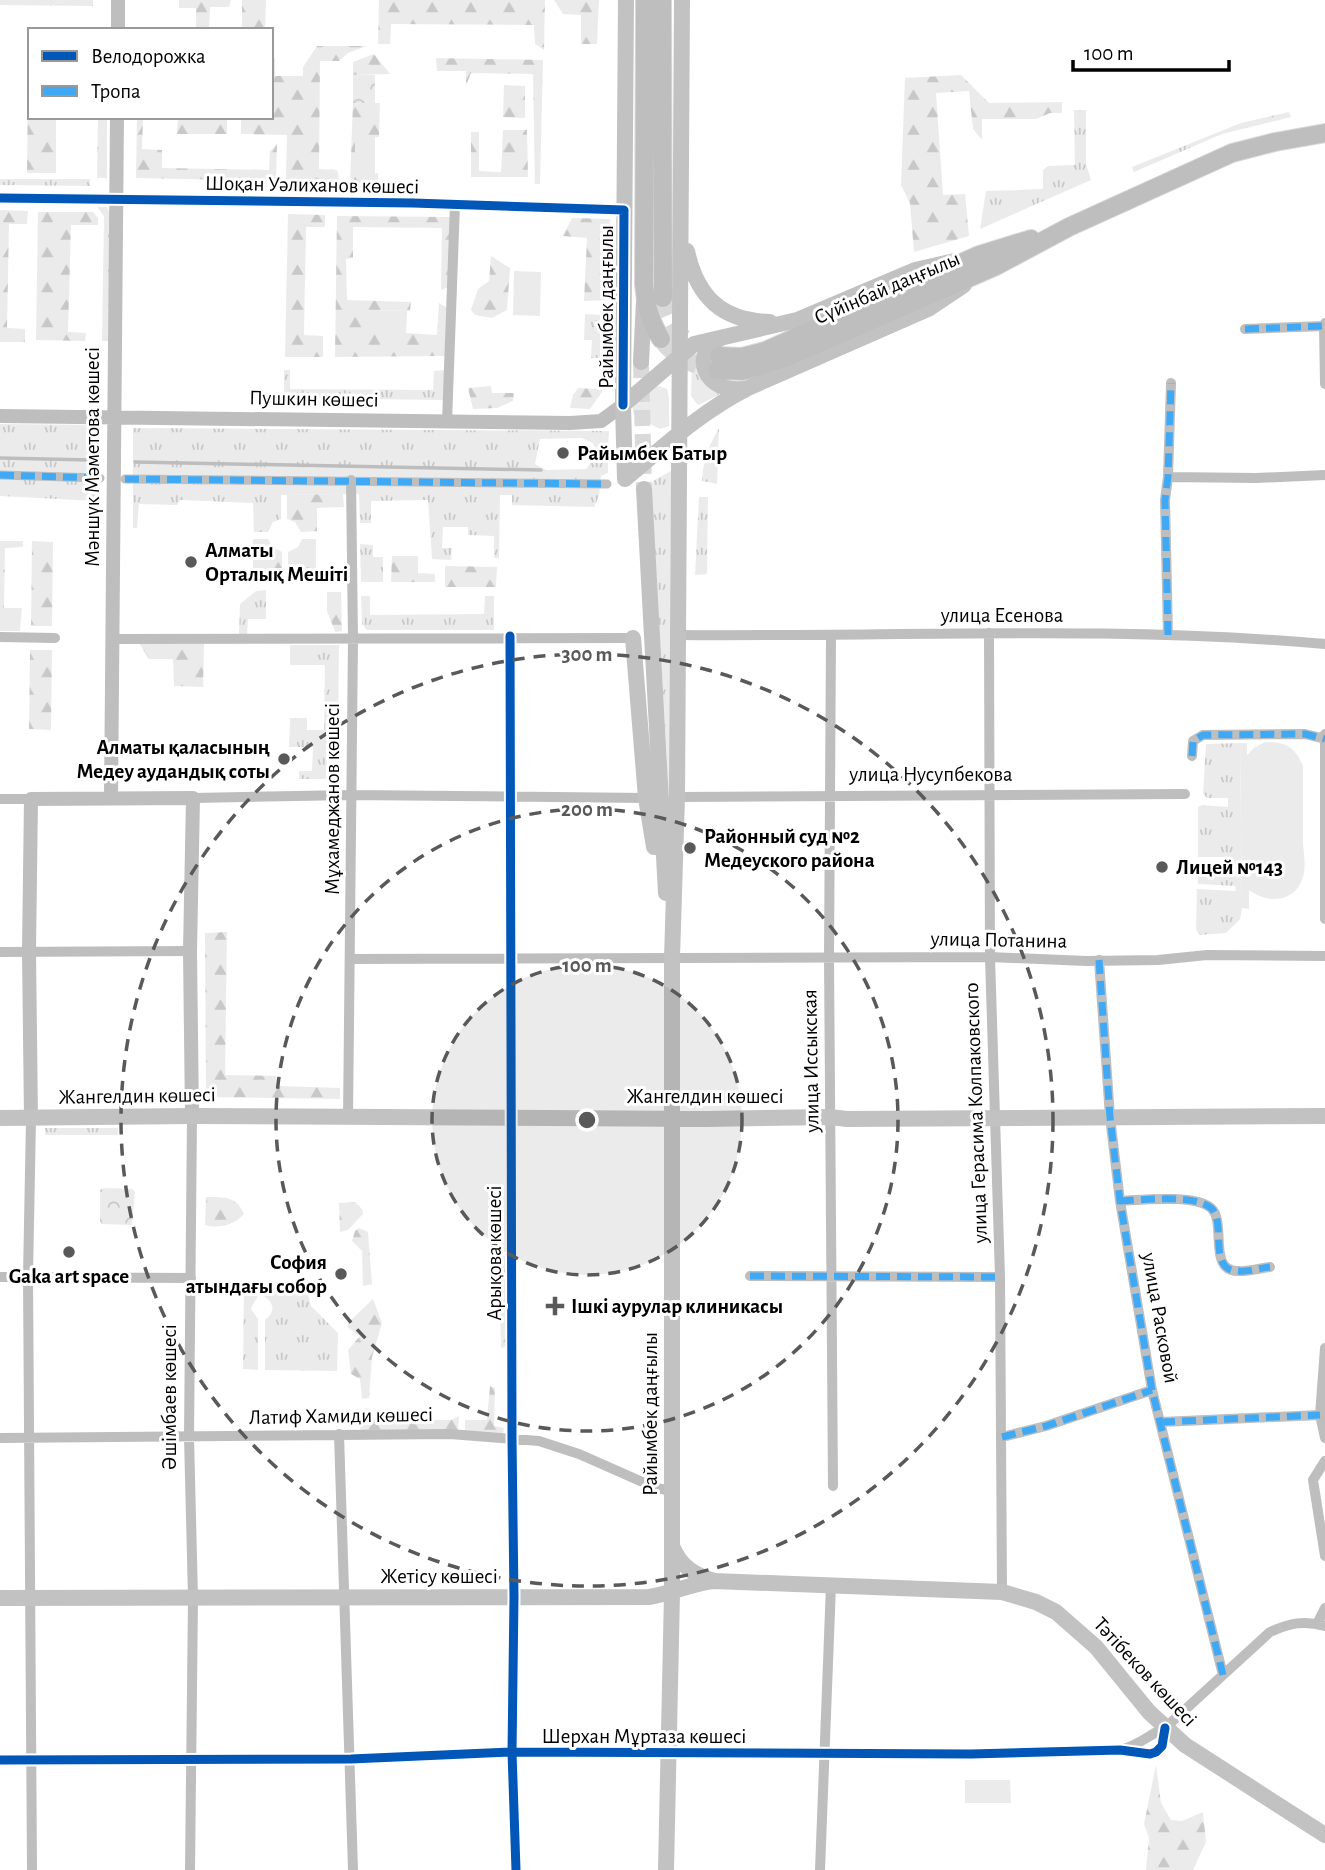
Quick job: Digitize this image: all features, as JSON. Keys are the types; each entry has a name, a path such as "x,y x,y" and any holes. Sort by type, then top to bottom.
{"main road":[{"name":"Райымбек даңғылы","path":"626,0 623,405 625,479 680,432"},
{"name":"Райымбек даңғылы","path":"641,362 644,284 645,0"},
{"path":"662,0 663,298"},
{"name":"Райымбек даңғылы","path":"666,1870 672,1593 672,958 677,797 682,0"},
{"name":"Сүйінбай даңғылы","path":"718,363 743,371 768,364 975,266 1069,228 1231,153 1325,133"},
{"path":"682,197 691,270 703,293 713,303 737,317 764,322 787,322"},
{"path":"623,405 680,354 701,341 811,315 915,270 975,266"},
{"path":"680,432 720,403 748,388 928,309 975,266"},
{"path":"644,284 646,305 661,338"},
{"path":"727,336 717,340 708,351 705,357 705,372 709,379 721,387 736,390 748,388"},
{"name":"Райымбек даңғылы","path":"644,489 667,915 672,958"},
{"name":"Райымбек даңғылы","path":"633,638 646,798 667,915"},
{"name":"Жангелдин көшесі","path":"0,1118 192,1116 847,1119 1325,1116"},
{"path":"672,1546 683,1566 714,1581"},
{"name":"Жетісу көшесі","path":"0,1598 649,1597 714,1581 1002,1592"},
{"name":"Тәтібеков көшесі","path":"1002,1592 1036,1602 1056,1612 1096,1647 1132,1692 1165,1728 1185,1745 1325,1835"}],"street":[{"path":"118,0 118,28"},
{"name":"Мәншүк Мәметова көшесі","path":"111,797 114,492 112,417 117,119"},
{"name":"Шоқан Уәлиханов көшесі","path":"0,198 624,209"},
{"path":"447,422 455,204"},
{"path":"1245,329 1324,324 1325,383"},
{"path":"1168,635 1165,500 1171,383"},
{"name":"Пушкин көшесі","path":"0,416 589,423 601,421 623,405"},
{"path":"0,475 100,478"},
{"path":"1168,477 1256,478 1325,475"},
{"path":"125,479 607,484"},
{"name":"Мұхамеджанов көшесі","path":"348,1118 353,639 351,480"},
{"name":"улица Герасима Колпаковского","path":"989,633 990,957 1000,1277 1002,1592"},
{"name":"улица Есенова","path":"678,635 1168,635 1325,644"},
{"path":"111,639 510,636 633,638"},
{"name":"Арықова көшесі","path":"510,636 514,1597 512,1752 516,1870"},
{"name":"улица Иссыкская","path":"831,636 829,958 833,1486"},
{"path":"0,637 55,638"},
{"path":"1192,756 1192,741 1203,735 1325,736 1325,919"},
{"name":"улица Нусупбекова","path":"677,797 1185,794"},
{"path":"0,799 352,795 646,798"},
{"name":"Әшімбаев көшесі","path":"190,1870 190,951 193,798"},
{"path":"31,799 28,1276 32,1870"},
{"path":"0,952 190,951"},
{"name":"улица Потанина","path":"351,959 990,957 1031,960 1158,960 1207,955 1325,956"},
{"name":"улица Расковой","path":"1099,960 1110,1117 1120,1201 1152,1390 1223,1675"},
{"path":"1120,1201 1170,1199 1202,1203 1212,1209 1217,1218 1220,1259 1228,1268 1236,1272 1270,1267"},
{"path":"750,1276 1000,1277"},
{"path":"0,1277 191,1278"},
{"path":"1325,1348 1320,1415 1325,1438"},
{"path":"1002,1437 1046,1426 1152,1390"},
{"path":"1161,1422 1320,1415"},
{"path":"339,1434 342,1597 351,1759 353,1870"},
{"name":"Латиф Хамиди көшесі","path":"0,1438 450,1434 540,1441 672,1491"},
{"path":"1325,1461 1313,1480 1325,1556"},
{"path":"820,1870 831,1585"},
{"path":"1121,1750 1165,1728 1270,1632 1290,1623 1305,1621 1321,1625 1325,1608"},
{"name":"Шерхан Мұртаза көшесі","path":"0,1760 351,1759 512,1752 985,1754 1121,1750 1150,1754 1162,1746 1165,1728"}],"green space":[{"path":"0,0 93,0 93,6 0,5"},
{"path":"179,0 231,0 229,7 210,7 209,28 196,28 196,8 179,8"},
{"path":"242,0 266,0 265,28 242,28"},
{"path":"379,0 545,0 544,50 535,44 534,25 391,24 390,44 378,44"},
{"path":"554,0 599,0 597,44 581,44 581,15 563,14"},
{"path":"317,46 367,46 348,53 339,61 320,61 319,169 337,170 340,182 286,180 287,135 241,134 241,119 273,119 273,58 275,76 303,76 303,67"},
{"path":"374,54 390,74 353,75 353,62"},
{"path":"436,58 543,60 540,184 535,184 533,74 471,73 466,86 466,71 437,71"},
{"path":"353,75 375,75 375,103 353,103"},
{"path":"961,75 989,103 1062,102 1062,113 1050,113 1036,119 982,119 982,140 973,129 969,91 936,93 943,195 965,194 969,236 914,252 910,203 901,185 905,78"},
{"path":"28,76 28,119 56,119 56,173 27,173"},
{"path":"504,85 525,86 525,118 503,117"},
{"path":"353,103 380,103 379,137 355,138 375,174 378,173 378,184 350,183"},
{"path":"1074,110 1086,110 1086,164 1091,180 980,229 986,191 1043,189 1043,170 1048,166 1075,165"},
{"path":"1289,112 1291,117 1222,134 1134,172 1132,167 1241,123"},
{"path":"98,119 107,119 107,178 97,178"},
{"path":"137,119 143,119 142,149 162,150 162,168 269,170 270,151 277,144 276,181 136,178"},
{"path":"178,119 227,119 227,134 177,134"},
{"path":"503,130 527,130 528,177 471,177 471,132 479,132 479,171 501,172"},
{"path":"355,137 375,137 375,174 355,174"},
{"path":"0,179 90,179 90,186 0,185"},
{"path":"97,207 107,207 110,213 108,341 102,341 104,216"},
{"path":"0,210 28,211 27,224 9,224 7,328 25,329 25,342 0,342"},
{"path":"38,212 93,212 98,218 98,225 71,225 68,332 86,333 85,341 36,340"},
{"path":"288,214 325,215 325,227 306,227 304,335 323,336 323,357 285,357"},
{"path":"337,216 450,217 448,287 441,290 442,228 353,227 353,258 346,259 347,300 411,302 410,311 376,310 406,333 437,335 439,303 446,307 445,356 335,357"},
{"path":"572,218 610,219 609,300 584,301 587,238 563,236"},
{"path":"491,256 510,268 507,310 492,318 475,315 471,310 478,289 489,281"},
{"path":"514,271 541,272 540,316 513,315"},
{"path":"376,310 407,311 406,333 375,332"},
{"path":"585,314 600,315 600,358 591,358 592,340 584,340"},
{"path":"698,350 719,395 698,405 691,396 692,355"},
{"path":"284,370 290,370 290,389 433,390 434,371 444,370 444,400 284,398"},
{"path":"603,377 602,392 590,409 570,408 578,388 595,389"},
{"path":"491,386 492,393 514,393 513,401 497,408 473,409 468,388"},
{"path":"653,387 667,389 669,398 669,426 660,429 634,415 632,406"},
{"path":"0,424 99,425 97,501 0,496"},
{"path":"133,428 609,431 608,448 595,448 593,443 582,438 540,439 535,464 546,470 586,469 594,458 608,458 608,473 601,476 599,496 594,507 512,505 512,495 500,495 499,558 494,558 494,536 468,535 468,527 443,527 442,548 452,548 451,560 432,559 428,500 371,501 371,523 360,523 359,494 281,495 281,519 273,522 268,532 254,532 253,503 180,500 177,505 139,504 137,528 133,528"},
{"path":"719,428 717,484 702,481 707,453"},
{"path":"671,471 670,867 667,759 651,489 653,481"},
{"path":"343,494 344,507 317,508 317,531 301,532 295,522 287,519 287,495"},
{"path":"699,497 708,497 707,574 695,575"},
{"path":"253,539 268,539 272,547 282,552 282,576 253,576"},
{"path":"302,539 316,539 316,575 288,575 288,552 298,547"},
{"path":"0,541 23,541 23,547 5,548 4,608 22,608 20,631 0,631"},
{"path":"32,541 53,542 52,626 31,626"},
{"path":"360,544 373,545 373,557 383,557 383,582 361,582"},
{"path":"392,556 418,556 418,573 435,574 435,582 391,582"},
{"path":"445,566 497,567 496,587 445,587"},
{"path":"266,590 266,619 248,619 247,635 239,635 240,604 256,591"},
{"path":"327,592 341,592 342,631 335,632 327,611"},
{"path":"361,596 370,596 370,615 484,614 485,596 494,596 494,630 367,630 362,624"},
{"path":"139,643 204,644 203,687 174,686 173,659 149,659"},
{"path":"290,645 339,645 338,731 328,735 326,779 299,779 299,771 312,771 313,747 289,747 290,718 307,718 307,730 324,730 325,665 290,665"},
{"path":"30,650 52,650 51,730 29,729"},
{"path":"1265,742 1289,747 1297,754 1303,766 1304,869 1299,886 1287,896 1264,898 1249,890 1249,909 1242,908 1240,743 1247,743 1247,755"},
{"path":"1240,743 1240,919 1226,933 1199,935 1196,929 1197,889 1236,891 1235,886 1198,884 1197,863 1234,864 1233,857 1198,857 1198,807 1228,807 1228,798 1207,798 1203,794 1206,744"},
{"path":"227,932 225,1075 276,1076 277,1086 340,1088 340,1099 206,1097 205,933"},
{"path":"45,1128 118,1128 118,1135 45,1135"},
{"path":"132,1189 135,1192 132,1225 102,1224 100,1190"},
{"path":"206,1197 233,1201 244,1214 226,1225 205,1225"},
{"path":"355,1202 363,1214 348,1230 340,1232 339,1203"},
{"path":"359,1228 368,1232 372,1284 363,1286 362,1251 352,1241"},
{"path":"499,1256 505,1256 506,1347 501,1348"},
{"path":"244,1281 256,1281 259,1290 251,1309 258,1319 258,1370 243,1369"},
{"path":"278,1282 305,1284 311,1306 338,1333 337,1371 265,1370 265,1320 271,1314 272,1308 264,1296"},
{"path":"373,1299 382,1323 372,1357 369,1398 362,1399 360,1379 351,1374 348,1350 360,1336 347,1327"},
{"path":"490,1386 495,1388 494,1426 504,1428 503,1434 465,1432 465,1420 487,1420"},
{"path":"367,1408 375,1420 451,1420 459,1416 458,1431 360,1431 362,1410"},
{"path":"1156,1765 1161,1803 1171,1820 1182,1821 1203,1812 1206,1842 1193,1870 1146,1870 1149,1838 1144,1824"},
{"path":"965,1780 1010,1780 1011,1803 965,1803"}],"waterway":[{"path":"0,458 91,460"},
{"path":"135,462 541,470"}],"tunnel":[{"path":"663,298 672,322 687,342"},
{"path":"661,339 673,352 686,360 717,370"},
{"path":"641,362 644,489"}],"marked path":[{"path":"1245,329 1324,326 1325,323"},
{"path":"1168,635 1165,500 1171,383"},
{"path":"0,475 100,478"},
{"path":"125,479 607,484"},
{"path":"1192,756 1193,741 1203,735 1305,734 1325,739"},
{"path":"1099,960 1110,1117 1120,1201 1152,1390 1223,1675"},
{"path":"1120,1201 1181,1199 1203,1204 1211,1208 1215,1215 1220,1255 1229,1269 1242,1271 1270,1267"},
{"path":"750,1276 1000,1277"},
{"path":"1002,1437 1046,1426 1152,1390"},
{"path":"1161,1422 1320,1415"}],"cycle path":[{"path":"0,198 413,203 624,210 623,405"},
{"path":"510,636 514,1597 512,1752 516,1870"},
{"path":"0,1760 351,1759 512,1752 971,1754 1120,1750 1150,1754 1162,1746 1165,1728"}],"place":[{"name":"Райымбек Батыр","path":"563,453"},
{"name":"Алматы Орталық Мешіті","path":"191,562"},
{"name":"Алматы қаласының Медеу аудандық соты","path":"284,759"},
{"name":"Районный суд №2 Медеуского района","path":"690,848"},
{"name":"Лицей №143","path":"1162,867"},
{"name":"Gaka art space","path":"69,1252"},
{"name":"София атындағы собор","path":"341,1274"},
{"name":"Ішкі аурулар клиникасы","path":"555,1306"}]}
